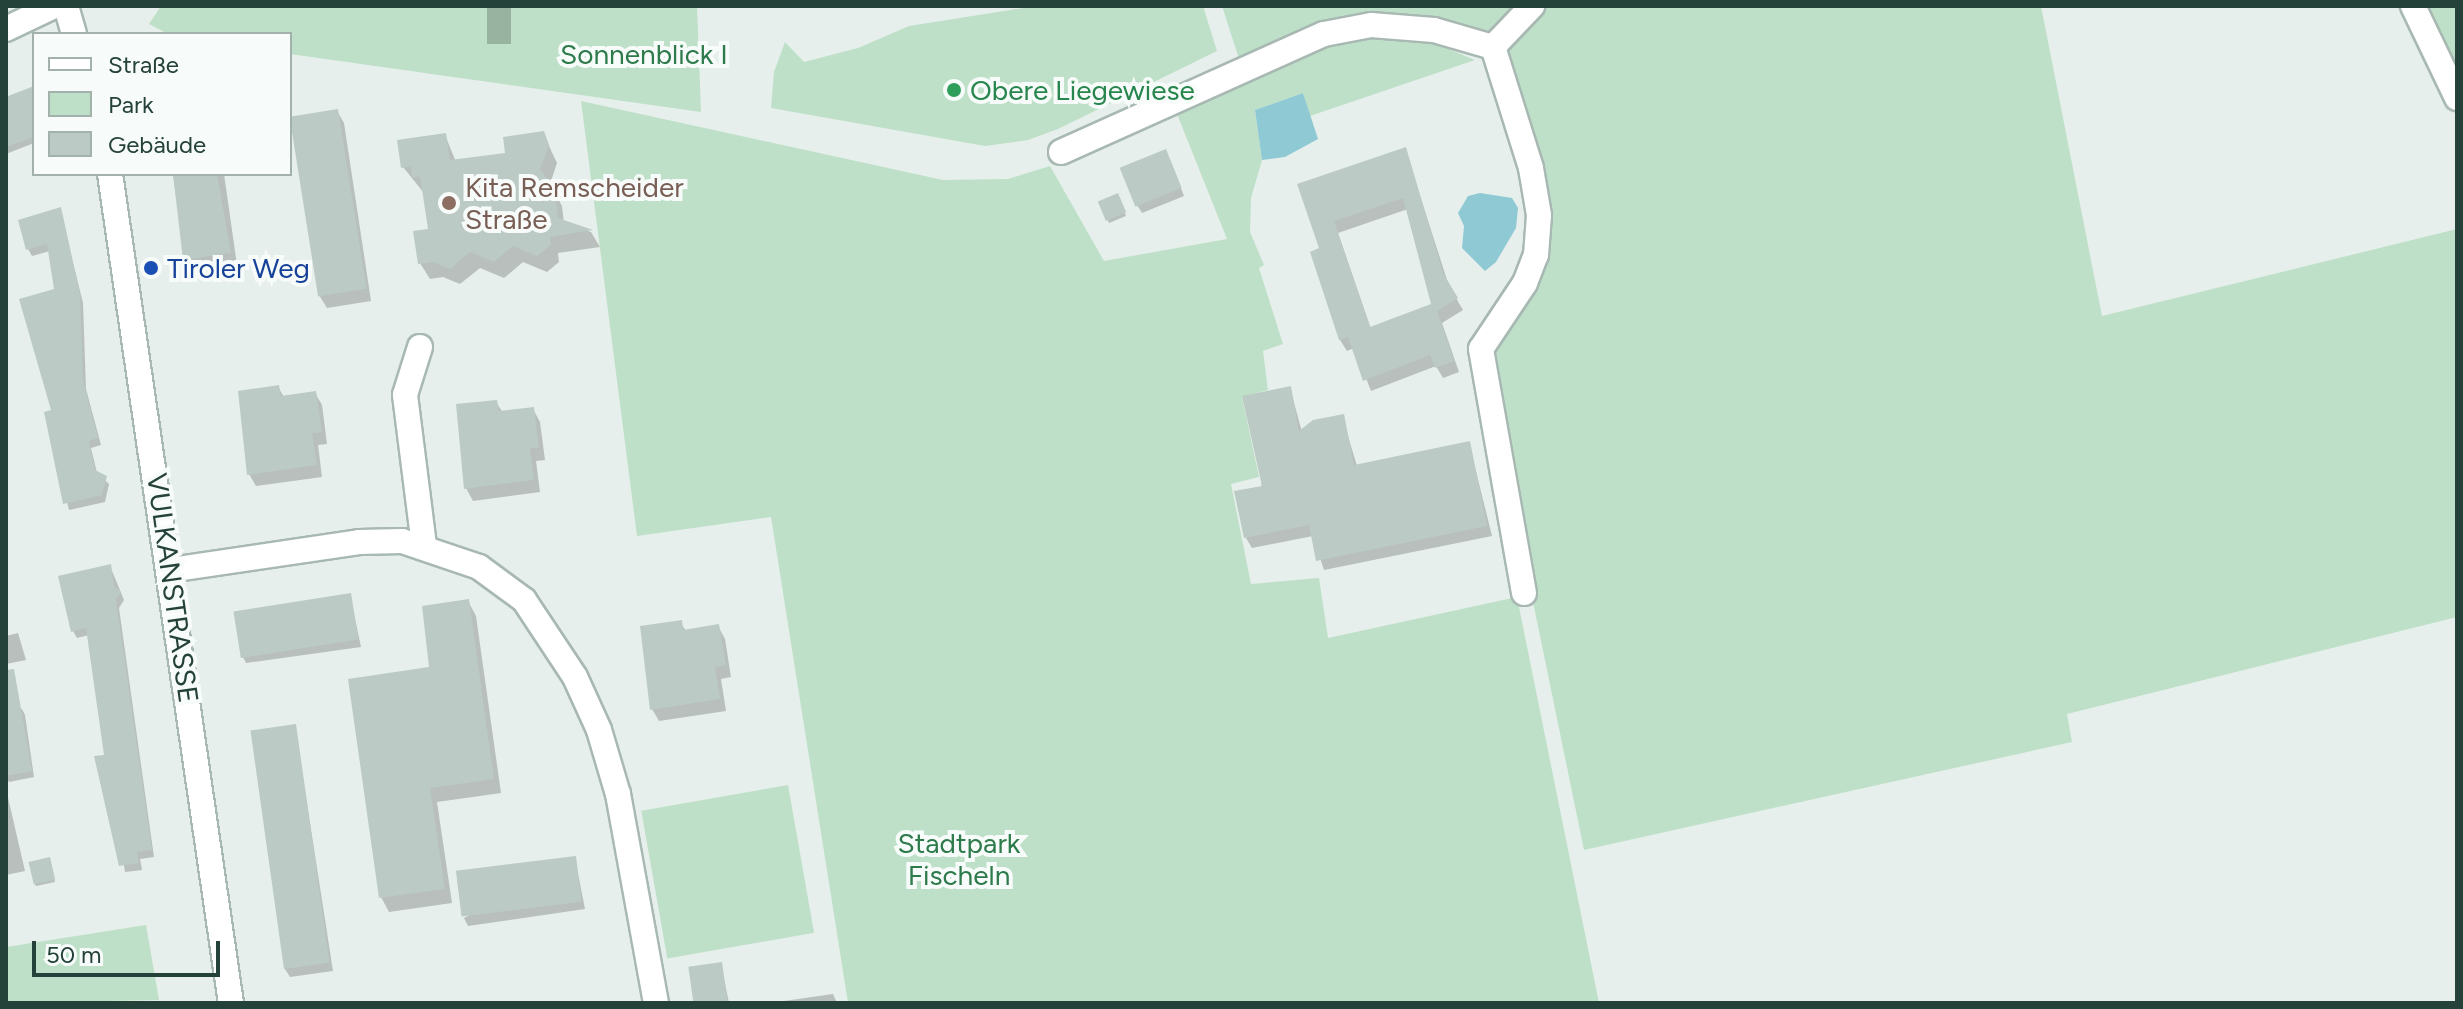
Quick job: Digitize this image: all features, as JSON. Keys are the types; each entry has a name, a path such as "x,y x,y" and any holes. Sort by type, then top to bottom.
{"street":[{"path":"6,29 54,6"},
{"path":"66,6 73,32"},
{"path":"1493,47 1532,6"},
{"path":"2413,6 2457,98"},
{"path":"1061,152 1324,34 1371,25 1434,30 1493,47"},
{"path":"1493,47 1531,168 1539,215 1536,255 1525,283 1481,349 1524,593"},
{"name":"VULKANSTRASSE","path":"110,176 231,1003"},
{"path":"420,347 405,395 424,545"},
{"path":"170,570 359,542 424,545 479,567 524,600 575,677 599,730 618,794 656,1003"}],"green space":[{"name":"Sonnenblick I","path":"161,6 697,6 701,112 292,54 292,32 164,32 149,24"},
{"name":"Obere Liegewiese","path":"1036,6 1203,6 1217,51 1058,129 1028,140 985,146 771,108 774,72 785,42 804,62 858,48 909,26"},
{"path":"1222,6 1521,6 1496,30 1482,35 1415,19 1240,62"},
{"path":"1542,6 2041,6 2102,316 2457,229 2457,617 2067,714 2072,742 1584,850 1502,451 1489,350 1543,254 1508,66 1511,40"},
{"path":"2423,6 2457,6 2457,77"},
{"name":"Stadtpark Fischeln","path":"1370,33 1412,34 1475,60 1310,116 1303,93 1255,110 1262,160 1251,198 1250,232 1264,265 1259,268 1283,344 1263,351 1268,390 1242,397 1259,477 1231,484 1251,584 1319,578 1328,638 1517,597 1599,1003 848,1003 771,517 637,536 581,101 943,180 1008,179 1050,166 1104,261 1227,239 1175,109 1327,43"},
{"path":"788,785 814,933 667,959 641,811"},
{"path":"146,925 159,1000 6,1003 6,947"}],"water":[{"path":"1303,93 1318,139 1285,157 1262,160 1255,110"},
{"path":"1480,193 1512,198 1518,208 1516,228 1496,262 1485,271 1462,248 1464,226 1458,213 1468,196"}],"building":[{"path":"32,87 32,138 6,147 6,97"},
{"path":"338,109 366,289 318,296 292,116"},
{"path":"544,131 549,145 540,169 554,187 558,218 593,230 550,237 551,245 537,256 513,246 494,262 470,252 450,269 433,262 418,264 413,231 428,229 420,176 412,178 411,166 401,168 397,140 446,133 450,160 505,153 503,137"},
{"path":"1406,147 1443,273 1458,298 1437,311 1454,361 1435,368 1430,355 1363,381 1348,337 1339,340 1310,252 1319,248 1297,184","holes":["1403,198 1431,304 1370,327 1334,221"]},
{"path":"1166,149 1182,188 1135,207 1120,168"},
{"path":"173,176 217,176 231,253 183,260"},
{"path":"1118,193 1126,212 1106,221 1098,202"},
{"path":"61,207 80,294 83,380 98,438 89,441 95,470 107,476 102,495 63,504 44,412 51,410 19,299 54,289 47,244 26,250 18,220"},
{"path":"279,385 281,396 316,391 322,432 312,433 317,465 247,475 238,391"},
{"path":"1291,386 1299,431 1313,420 1344,414 1354,465 1470,441 1487,526 1316,561 1309,525 1244,538 1234,491 1262,486 1242,396"},
{"path":"497,400 499,411 534,407 539,448 530,448 534,480 464,489 456,404"},
{"path":"111,564 114,586 121,592 116,600 152,850 137,852 139,863 119,866 94,756 104,755 86,628 71,632 58,576"},
{"path":"351,593 358,639 241,658 233,612"},
{"path":"469,599 494,779 430,788 445,889 379,898 348,679 429,667 422,606"},
{"path":"682,620 683,630 719,624 726,665 715,667 720,699 650,710 640,626"},
{"path":"14,669 32,771 6,776 6,670"},
{"path":"296,724 330,963 284,969 250,730"},
{"path":"576,856 582,902 462,916 456,871"},
{"path":"50,857 55,879 34,884 29,862"},
{"path":"722,962 728,1003 693,1003 688,967"}],"place":[{"name":"Obere Liegewiese","path":"954,90"},
{"name":"Kita Remscheider Straße","path":"449,203"},
{"name":"Tiroler Weg","path":"151,268"}]}
